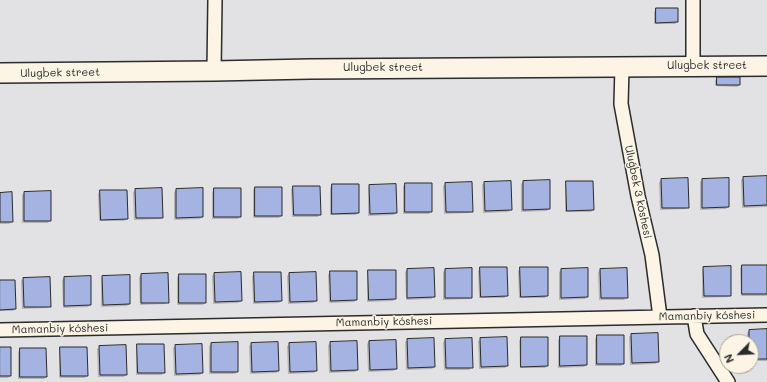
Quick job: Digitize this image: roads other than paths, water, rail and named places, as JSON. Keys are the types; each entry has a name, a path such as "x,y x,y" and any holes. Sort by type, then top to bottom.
{"street":[{"path":"214,71 216,0"},
{"path":"693,0 693,66"},
{"name":"Ulugbek street","path":"0,73 214,71 310,68 767,66"},
{"name":"Uluǵbek 3 kóshesi","path":"622,67 621,104 638,196 652,255 660,317"},
{"name":"Mamanbiy kóshesi","path":"0,330 767,314"},
{"path":"694,316 697,334 728,382"}]}
